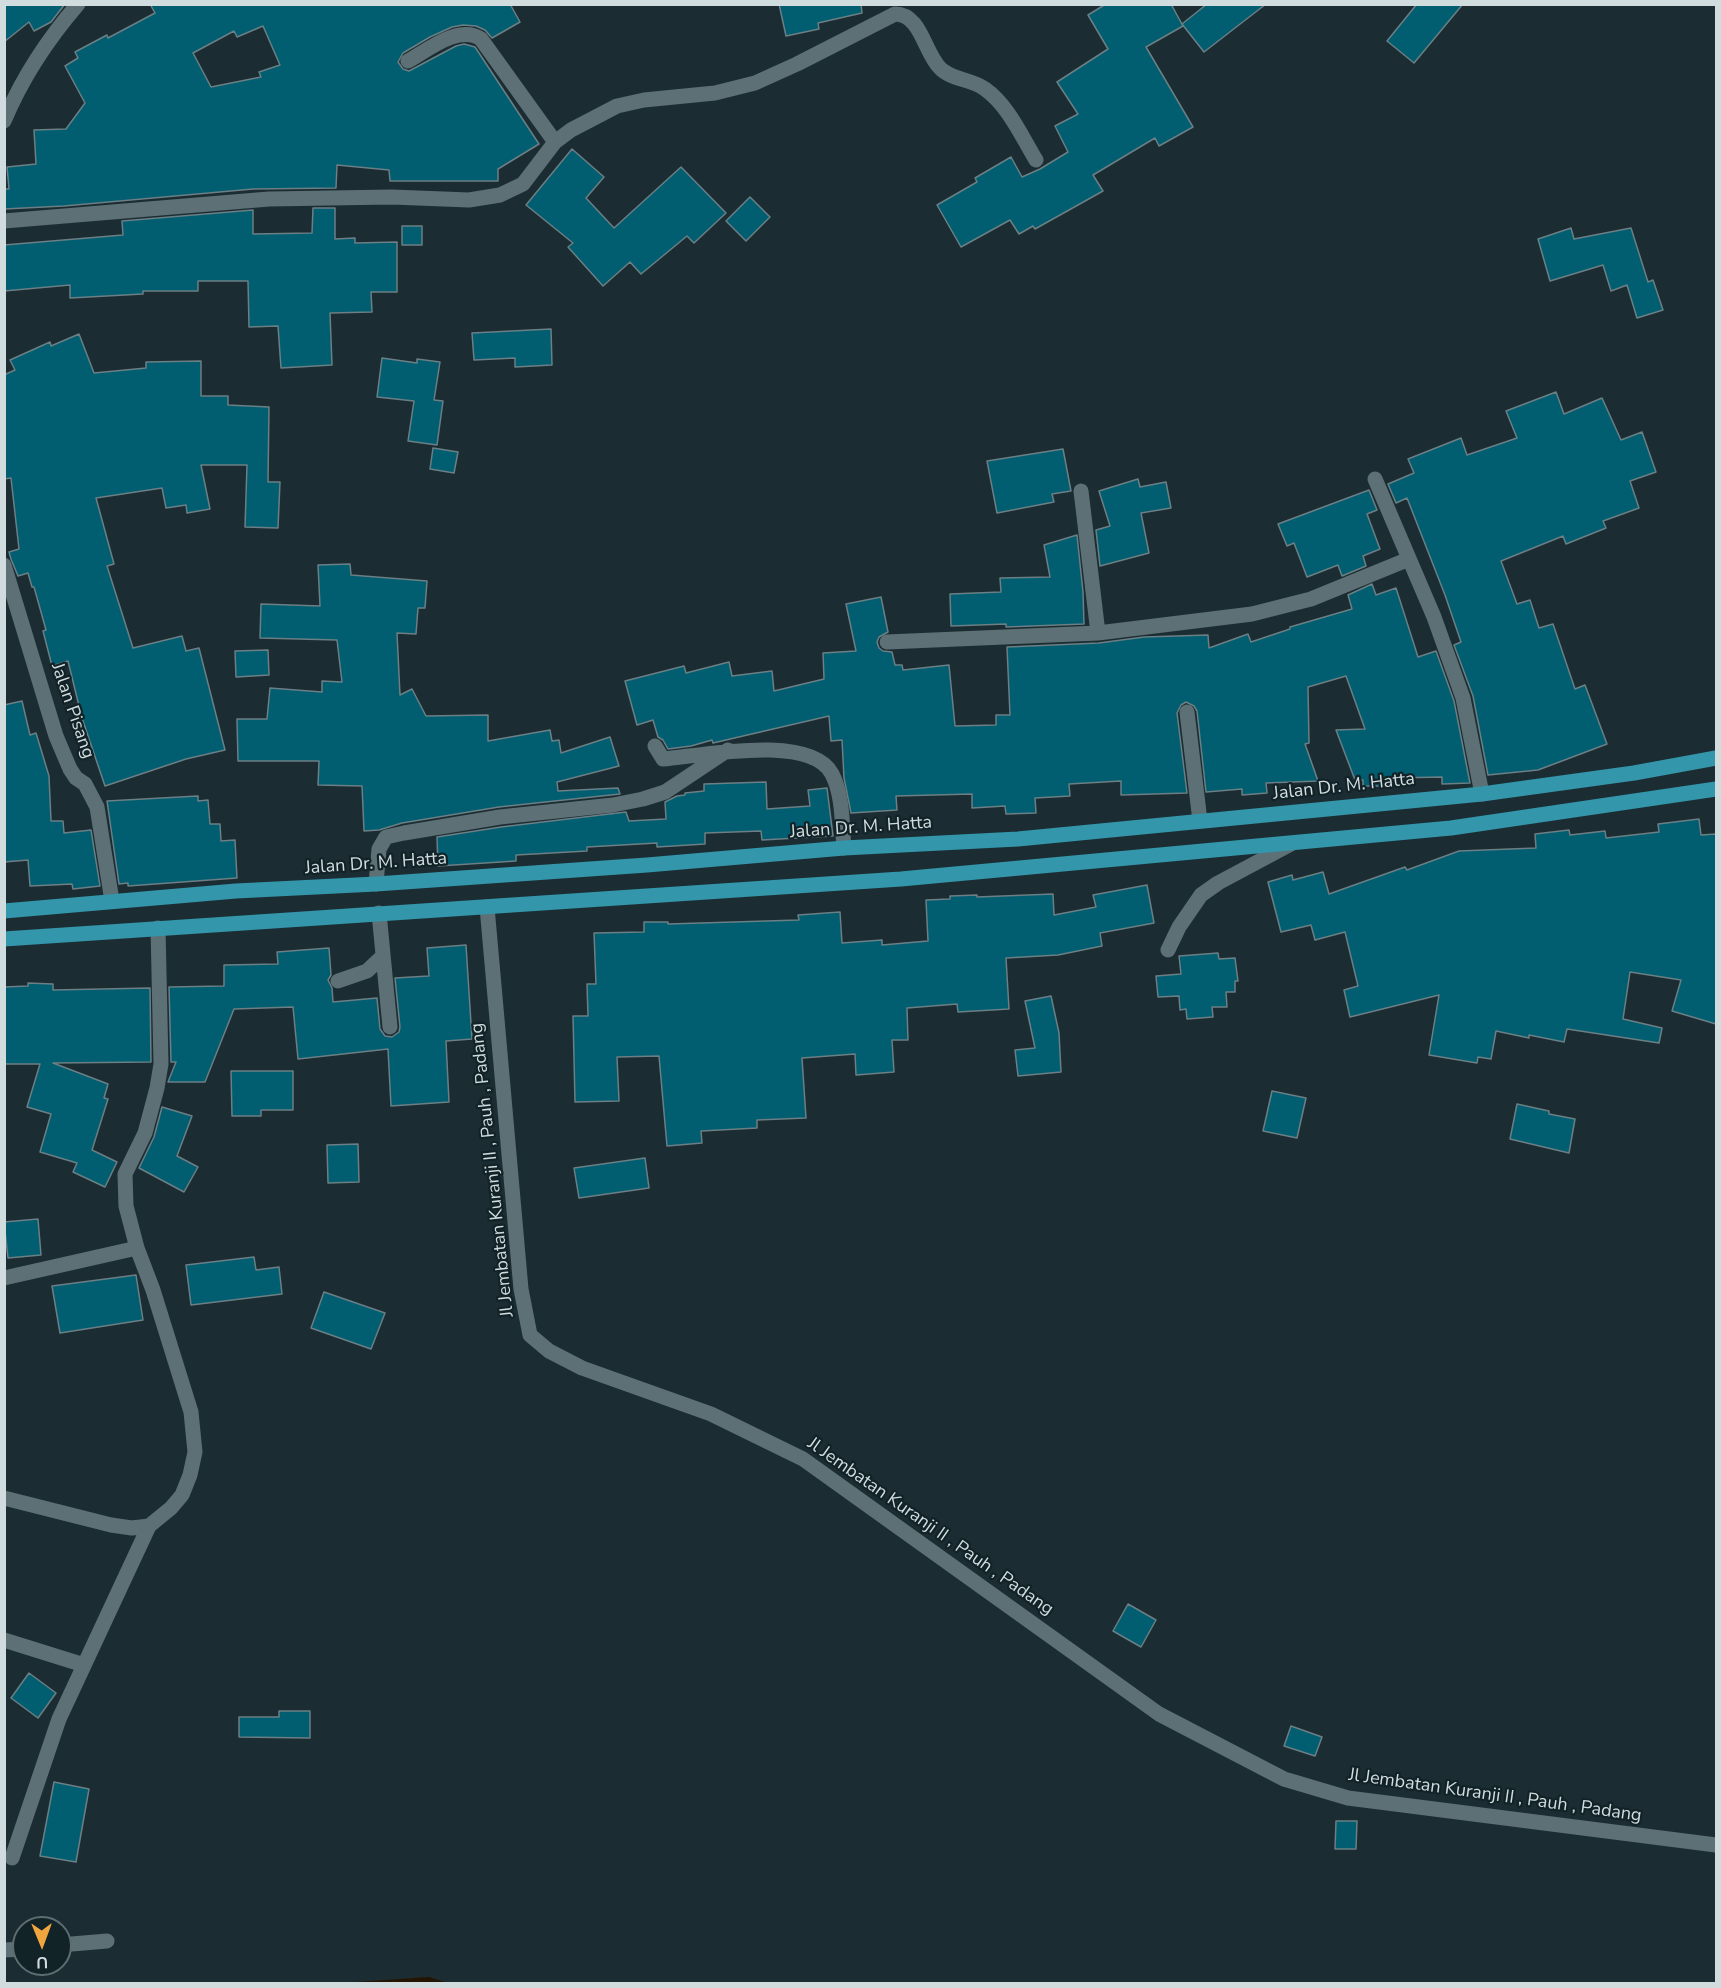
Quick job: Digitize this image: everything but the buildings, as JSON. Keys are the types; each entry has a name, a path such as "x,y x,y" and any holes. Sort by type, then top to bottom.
{"main road":[{"name":"Jalan Dr. M. Hatta","path":"4,910 237,891 376,884 659,864 844,848 1018,839 1482,794 1634,773 1716,758"},
{"path":"4,939 901,879 1451,828 1716,789"}],"street":[{"path":"4,121 16,93 39,55 78,4"},
{"path":"4,221 269,199 392,197 469,200 500,195 523,184 555,142 571,130 617,106 644,100 715,93 755,83 895,14 903,14 911,18 941,70 974,82 995,97 1036,160"},
{"path":"408,61 458,35 475,35 481,39 555,142"},
{"path":"1375,479 1434,617 1463,698 1482,794"},
{"path":"1081,491 1098,633"},
{"path":"887,642 1098,633 1252,614 1311,599 1409,559"},
{"name":"Jalan Pisang","path":"4,565 56,736 70,769 76,778 85,784 98,807 112,901"},
{"path":"1187,712 1200,821"},
{"path":"655,746 663,759 728,750 763,749 810,757 824,764 832,773 838,790 844,848"},
{"path":"376,884 379,849 386,837 500,817 642,800 665,792 728,750"},
{"path":"1168,950 1179,927 1201,895 1218,883 1291,844"},
{"name":"Jl Jembatan Kuranji II , Pauh , Padang","path":"487,906 521,1288 530,1335 549,1351 582,1368 711,1414 803,1459 1160,1714 1284,1779 1348,1798 1716,1845"},
{"path":"379,913 390,1028"},
{"path":"12,1858 59,1719 149,1526 171,1508 182,1495 190,1475 195,1452 191,1412 153,1290 137,1248 126,1206 125,1174 145,1133 161,1064 158,928"},
{"path":"338,981 367,971 383,956"},
{"path":"4,1278 137,1248"},
{"path":"4,1498 111,1526 132,1528 149,1526"},
{"path":"4,1640 84,1665"},
{"path":"72,1944 107,1941"}],"shaded area":[{"path":"429,1977 448,1983 340,1983"}]}
